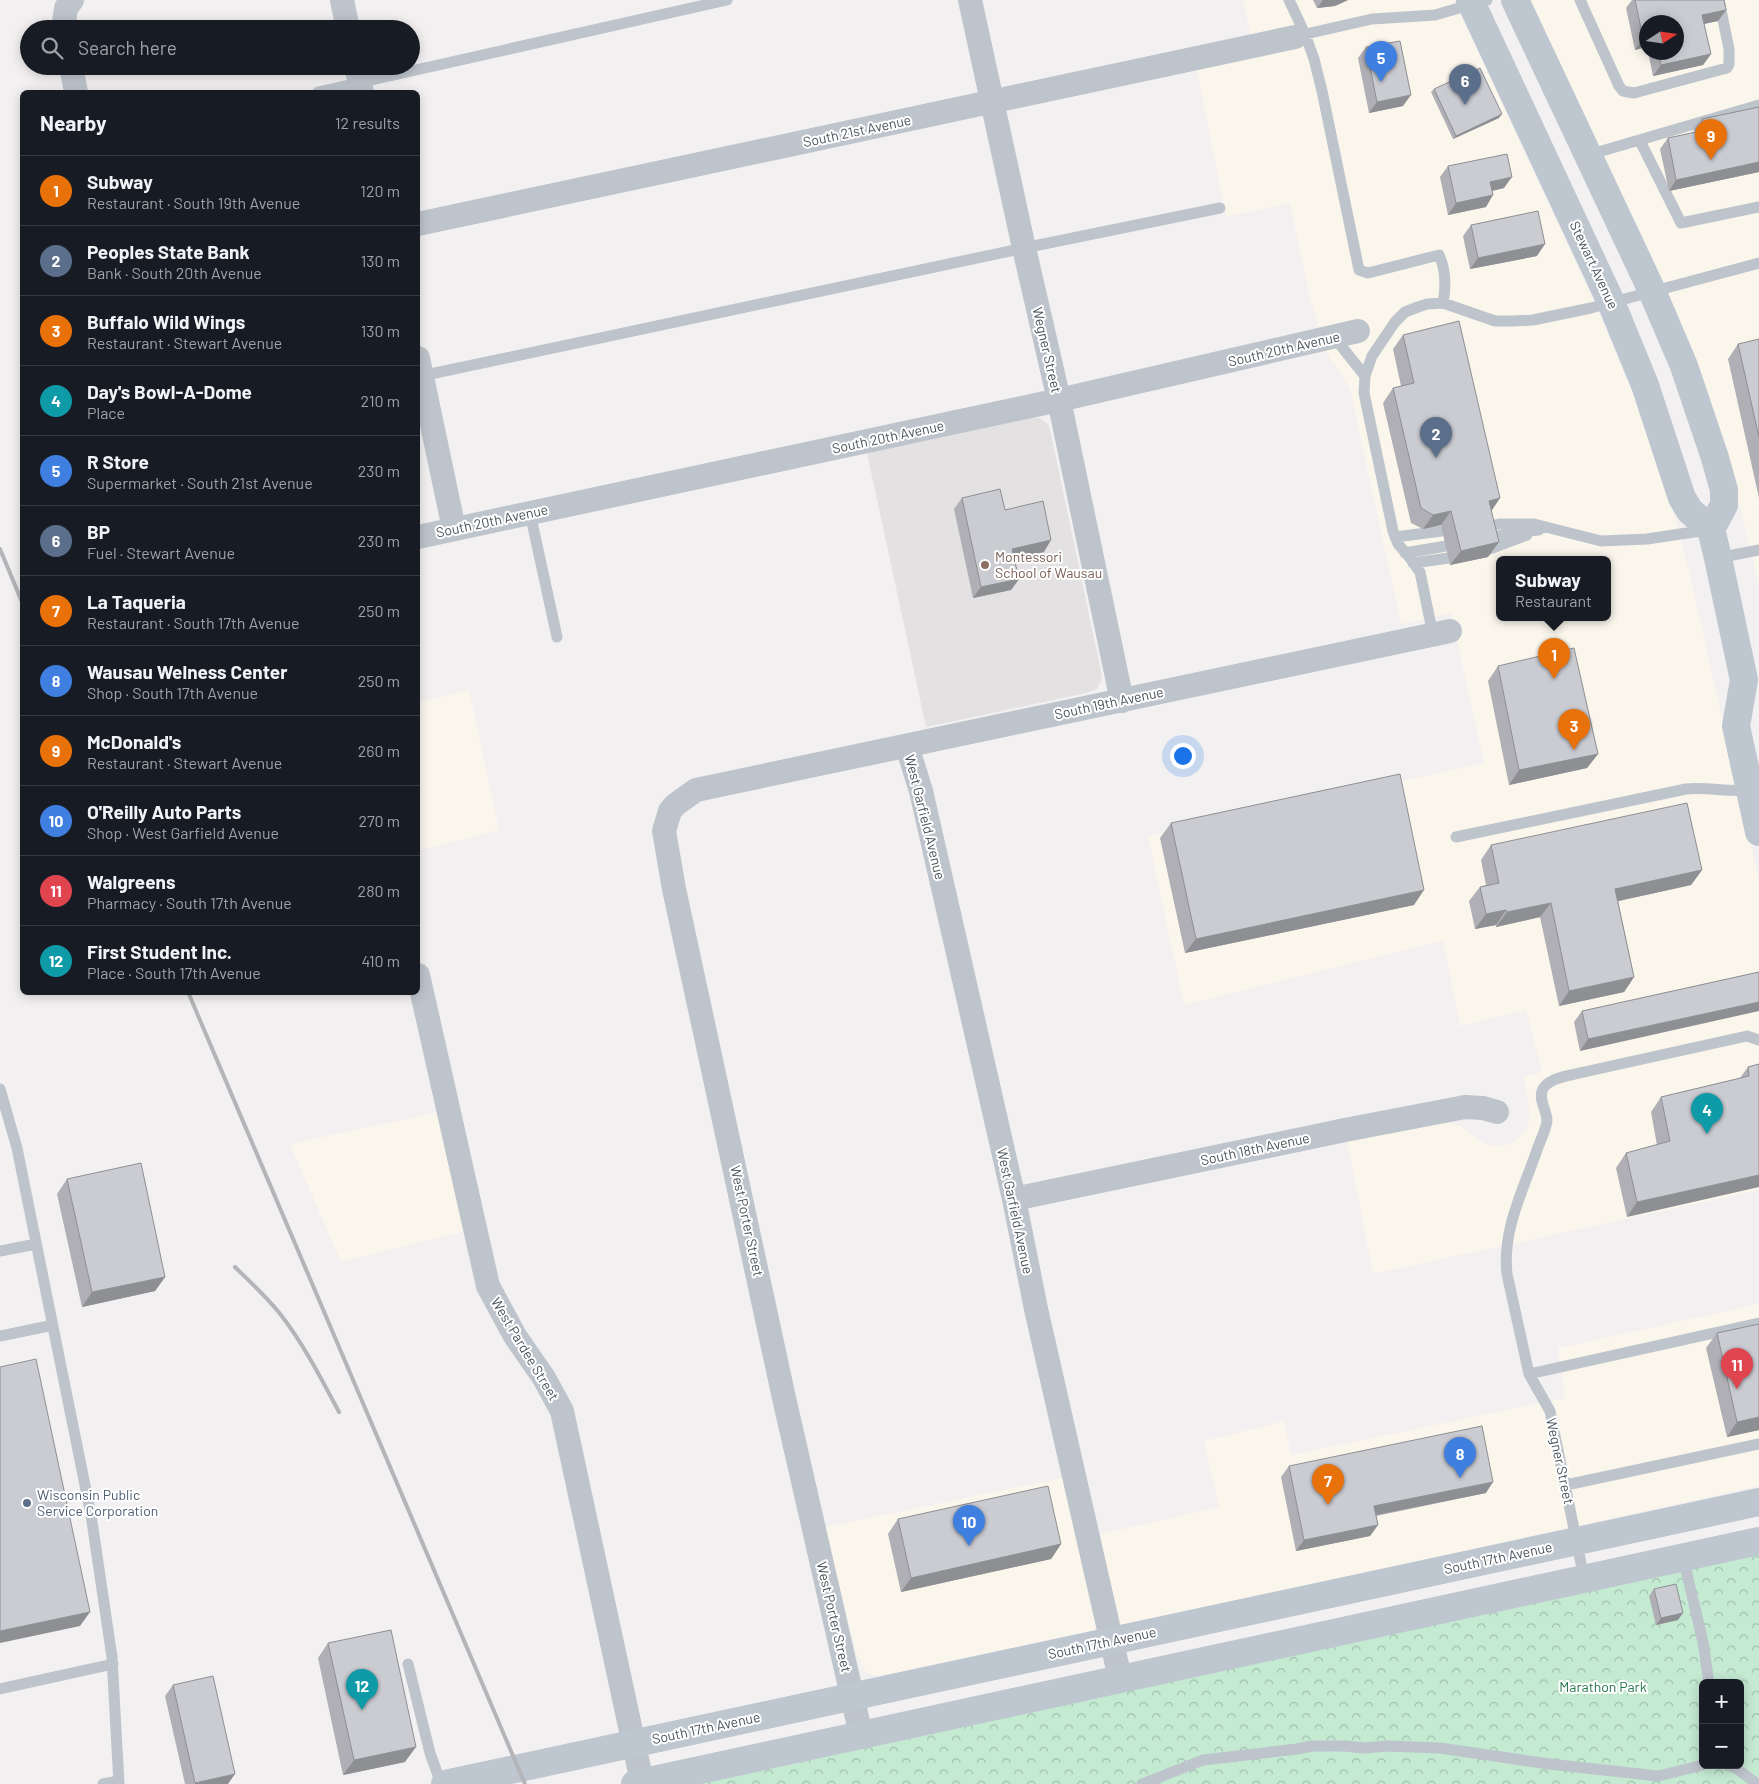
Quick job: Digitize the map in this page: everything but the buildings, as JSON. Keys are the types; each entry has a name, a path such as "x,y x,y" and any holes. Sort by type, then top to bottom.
{"main road":[{"path":"1514,0 1652,290 1684,366 1722,484 1724,505 1711,529 1752,684 1736,726 1754,789 1759,830"},
{"name":"Stewart Avenue","path":"1477,1 1611,302 1645,385 1682,498 1693,514 1711,529"},
{"name":"South 17th Avenue","path":"445,1784 1759,1502"},
{"path":"638,1783 1759,1541"}],"street":[{"path":"342,0 346,20"},
{"name":"Wegner Street","path":"970,0 1059,400 1122,701"},
{"name":"South 21st Avenue","path":"420,224 1300,36"},
{"path":"73,75 76,90"},
{"name":"South 20th Avenue","path":"420,537 1059,400 1358,331"},
{"path":"420,372 454,529"},
{"name":"South 19th Avenue","path":"767,775 1441,633"},
{"name":"West Garfield Avenue","path":"906,746 921,791 1120,1678"},
{"name":"West Porter Street","path":"767,775 696,790 676,804 670,811 664,832 674,889 782,1389 861,1735"},
{"name":"West Pardee Street","path":"420,984 488,1286 515,1336 544,1378 562,1411 634,1744 638,1783"},
{"name":"South 18th Avenue","path":"1014,1199 1465,1107 1483,1108 1497,1112"}],"lane":[{"path":"420,68 727,0"},
{"path":"1289,0 1300,36 1314,60 1360,270 1368,273 1439,256 1444,265 1445,293 1443,302"},
{"path":"1580,0 1619,86 1623,91 1634,93 1727,68 1729,64 1729,49 1719,0"},
{"path":"1300,36 1372,20 1436,15 1477,1"},
{"path":"325,90 386,75"},
{"path":"1588,156 1759,105"},
{"path":"1640,141 1681,223 1759,207"},
{"path":"420,367 1220,208"},
{"path":"1441,633 1420,572 1399,544 1364,393 1365,376 1372,356 1395,322 1404,312 1427,304 1443,302 1488,319 1513,321 1561,315 1652,290 1759,264"},
{"path":"1334,337 1365,376"},
{"path":"530,513 556,637"},
{"path":"1556,530 1541,520 1522,515 1483,535 1556,530 1601,540 1622,540 1711,529"},
{"path":"1399,544 1445,543"},
{"path":"1399,544 1445,543"},
{"path":"1414,563 1445,543"},
{"path":"1718,558 1759,550"},
{"path":"1456,837 1686,789 1733,791 1754,789"},
{"name":"Wegner Street","path":"1584,1578 1578,1541 1550,1411 1529,1374 1505,1259 1510,1222 1547,1120 1542,1102 1542,1091 1547,1083 1575,1074 1747,1036 1759,1040"},
{"path":"0,1089 17,1148 91,1514 113,1664 119,1782 103,1784"},
{"path":"0,1251 36,1244"},
{"path":"1529,1374 1759,1323"},
{"path":"0,1336 53,1325"},
{"path":"1566,1485 1759,1444"},
{"path":"1683,1557 1703,1642 1708,1679"},
{"path":"0,1689 113,1664"},
{"path":"408,1664 430,1753 440,1784"},
{"path":"1142,1784 1203,1760 1297,1750 1312,1746 1440,1748 1549,1764 1658,1776 1699,1766"},
{"path":"1737,1769 1757,1784"}],"shaded area":[{"path":"1243,0 1454,0 1598,311 1649,427 1659,457 1689,571 1759,881 1759,1190 1373,1274 1346,1135 1441,1122 1452,1123 1461,1127 1485,1144 1507,1145 1516,1140 1528,1126 1530,1116 1524,1077 1542,1072 1526,1010 1460,1026 1443,941 1184,1005 1148,836 1484,763 1451,613 1401,624 1350,389 1326,352 1309,294 1290,203 1226,217 1196,65 1251,37"},
{"path":"1530,0 1759,0 1759,586 1741,510 1699,380 1690,344 1649,250"},
{"name":"Montessori School of Wausau","path":"1032,418 1040,418 1049,426 1102,676 1101,681 1097,689 1086,693 926,727 867,453"},
{"path":"469,690 499,830 420,850 420,702"},
{"path":"448,1110 475,1229 341,1262 290,1144"},
{"path":"1759,1304 1759,1486 1318,1583 878,1676 871,1675 865,1671 856,1652 825,1527 1067,1477 1079,1539 1219,1507 1204,1441 1284,1421 1291,1455 1565,1398 1558,1348"}],"green space":[{"name":"Marathon Park","path":"1759,1555 1759,1784 699,1784 1361,1639"}],"railway":[{"path":"0,549 20,597"},
{"path":"189,995 525,1784"},
{"path":"235,1267 270,1302 289,1326 312,1362 339,1412"}],"place":[{"name":"R Store","path":"1381,82"},
{"name":"BP","path":"1465,105"},
{"name":"McDonald's","path":"1711,160"},
{"name":"Peoples State Bank","path":"1436,458"},
{"name":"Montessori School of Wausau","path":"985,565"},
{"name":"Subway","path":"1554,679"},
{"name":"Buffalo Wild Wings","path":"1574,750"},
{"name":"Day's Bowl-A-Dome","path":"1707,1134"},
{"name":"Walgreens","path":"1737,1389"},
{"name":"Wausau Welness Center","path":"1460,1478"},
{"name":"Wisconsin Public Service Corporation","path":"27,1503"},
{"name":"La Taqueria","path":"1328,1505"},
{"name":"O'Reilly Auto Parts","path":"969,1546"},
{"name":"First Student Inc.","path":"362,1710"}]}
